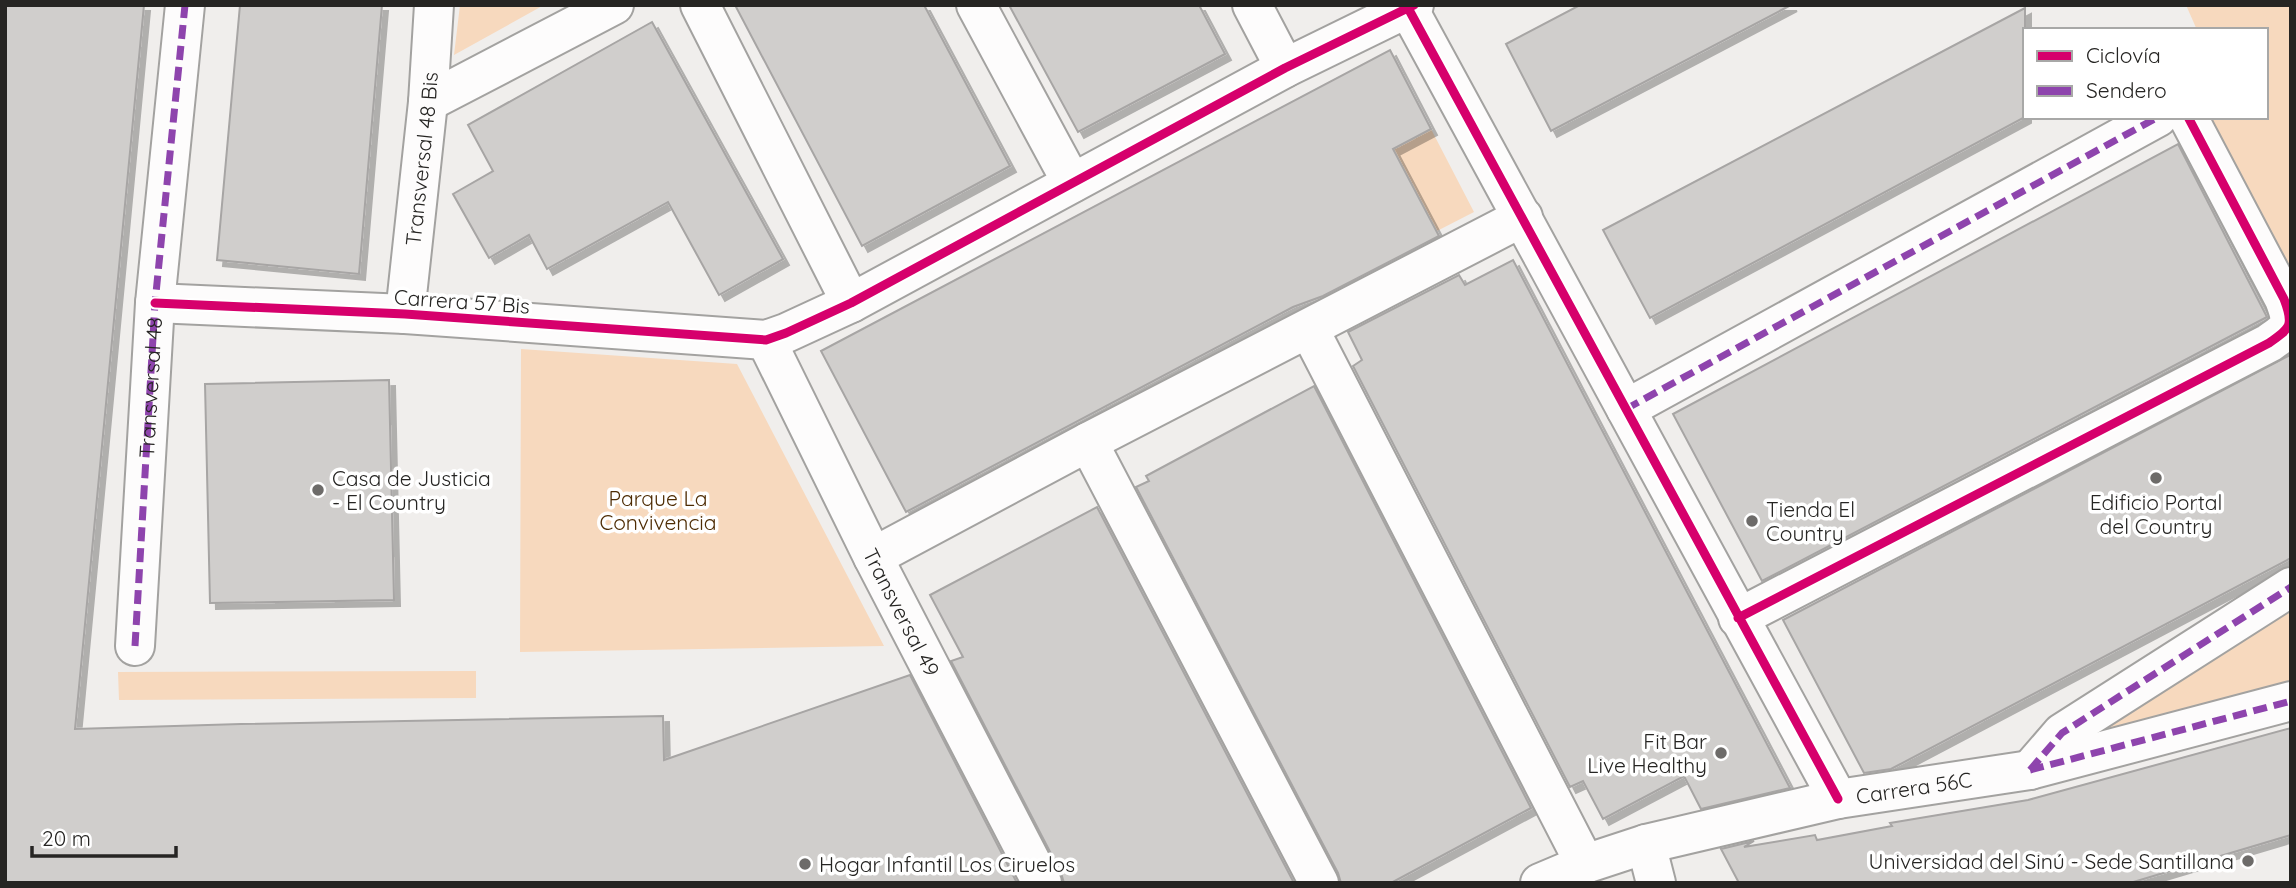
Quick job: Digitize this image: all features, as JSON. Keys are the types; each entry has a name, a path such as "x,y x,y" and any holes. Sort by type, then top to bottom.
{"street":[{"name":"Transversal 48","path":"135,646 155,303 185,5"},
{"name":"Transversal 48 Bis","path":"405,314 428,102 435,5"},
{"path":"428,102 614,5"},
{"path":"700,5 851,303"},
{"path":"976,5 1072,183"},
{"path":"1252,5 1285,68"},
{"path":"766,340 851,303 1285,68 1411,7 1738,618 1838,799"},
{"path":"1626,409 2154,119"},
{"path":"1738,618 2257,349 2288,330 2291,325 2284,299 2189,119"},
{"path":"873,556 1523,217"},
{"name":"Carrera 57 Bis","path":"155,303 405,314 766,340"},
{"path":"1310,329 1585,864"},
{"name":"Transversal 49","path":"766,340 873,556 1042,883"},
{"path":"1088,442 1319,883"},
{"path":"2030,770 2062,733 2291,587"},
{"name":"Carrera 56C","path":"1540,883 1585,864 1646,844 1838,799 2030,770 2291,701"},
{"path":"1646,844 1656,883"}],"green space":[{"path":"460,5 544,5 454,55"},
{"path":"2186,5 2291,5 2291,282 2211,119 2268,119 2268,28 2196,28"},
{"path":"1431,129 1474,212 1437,231 1393,149"},
{"name":"Parque La Convivencia","path":"521,349 737,364 884,646 520,652"},
{"path":"2291,599 2291,691 2070,748"},
{"path":"476,671 476,698 119,700 118,672"}],"building":[{"path":"5,5 144,5 75,729 663,716 664,760 910,675 1017,883 5,883"},
{"path":"240,5 382,5 359,274 217,260"},
{"path":"735,5 924,5 1010,166 862,246"},
{"path":"1009,5 1199,5 1225,54 1078,132"},
{"path":"1580,5 1791,5 1551,131 1506,44"},
{"path":"2025,8 2023,118 1650,318 1603,230"},
{"path":"652,22 783,259 719,295 668,202 547,269 529,235 489,258 453,194 493,171 468,125"},
{"path":"1390,50 1431,129 1393,149 1439,236 1323,296 1293,307 906,512 821,351"},
{"path":"2178,144 2267,317 1762,581 1673,414"},
{"path":"1513,260 1790,788 1701,809 1684,776 1603,819 1583,781 1570,787 1353,366 1362,360 1348,332 1459,275 1465,285"},
{"path":"2290,355 2291,558 1891,769 1864,773 1783,620"},
{"path":"389,380 394,600 210,603 205,384"},
{"path":"1314,386 1531,808 1391,883 1341,883 1136,487 1149,481 1146,476"},
{"path":"1097,507 1294,883 1064,883 951,661 963,657 930,595"},
{"path":"2291,728 2291,835 2130,883 1739,883 1721,849 1754,841 1744,847 1815,835 1817,840 1892,826 1890,823 2028,800"}],"marked path":[{"path":"135,646 155,303 185,5"},
{"path":"1626,409 2154,119"},
{"path":"2030,770 2062,733 2291,587"},
{"path":"2030,770 2291,701"}],"cycle path":[{"path":"155,303 405,314 766,340 851,303 1285,68 1414,5"},
{"path":"1408,8 1838,799"},
{"path":"1738,618 2269,343 2286,329 2289,315 2284,299 2189,119"}],"place":[{"name":"Edificio Portal del Country","path":"2156,478"},
{"name":"Casa de Justicia - El Country","path":"318,490"},
{"name":"Tienda El Country","path":"1752,521"},
{"name":"Fit Bar Live Healthy","path":"1721,753"},
{"name":"Universidad del Sinú - Sede Santillana","path":"2248,861"},
{"name":"Hogar Infantil Los Ciruelos","path":"805,864"}]}
